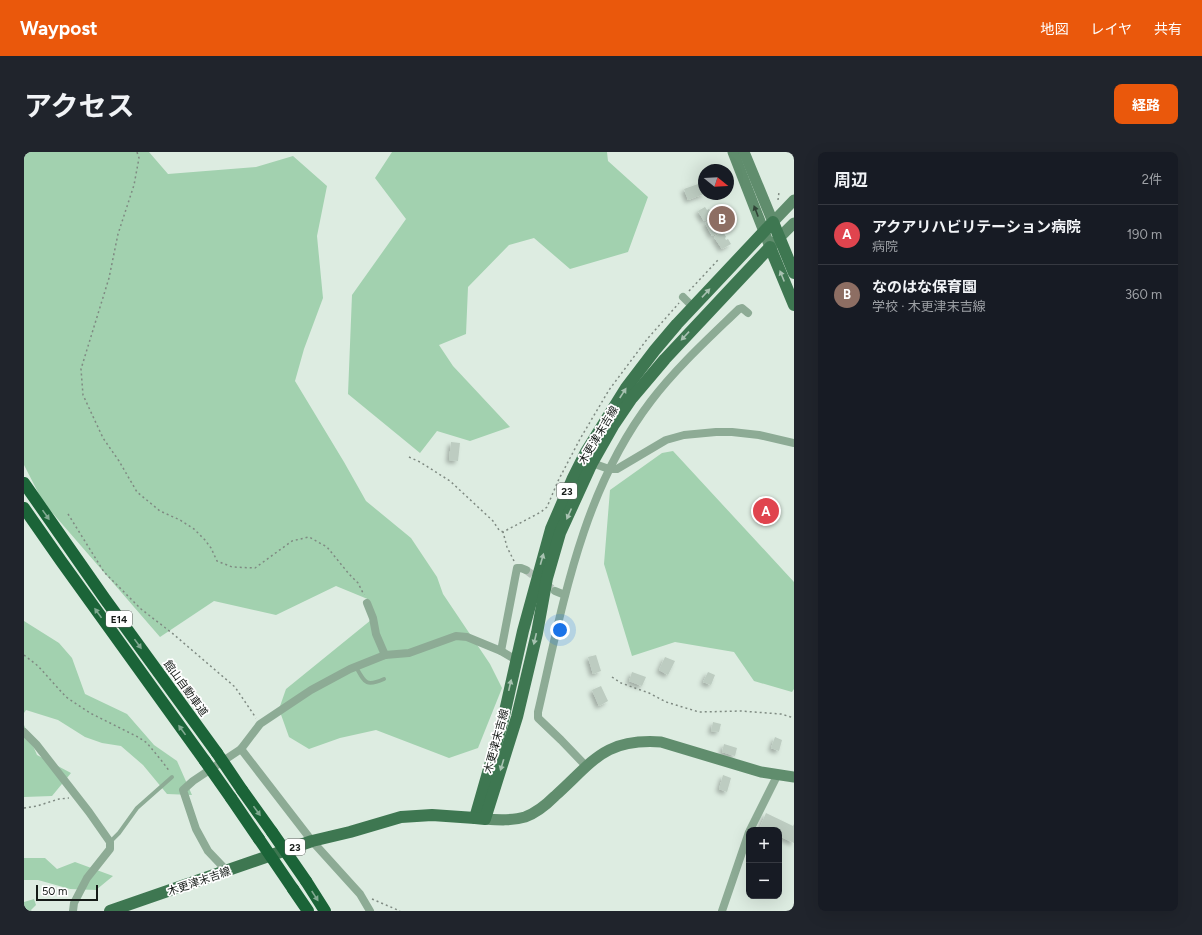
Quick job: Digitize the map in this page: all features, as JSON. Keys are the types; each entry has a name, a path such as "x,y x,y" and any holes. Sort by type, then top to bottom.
{"highway":[{"name":"館山自動車道","path":"24,483 105,599 217,753 306,881 325,911"},
{"name":"E14","path":"24,508 260,839 308,911"}],"main road":[{"name":"木更津末吉線","path":"480,818 529,608 551,529 573,478 586,452 626,388 655,350 773,222"},
{"path":"773,222 794,273"},
{"name":"木更津末吉線","path":"480,818 517,717 537,633 547,578 560,533 592,463 613,426 632,398 665,359 770,247"},
{"path":"770,247 794,305"},
{"name":"木更津末吉線","path":"110,911 312,841 350,832 401,817 432,815 480,818"}],"street":[{"path":"733,152 770,247 794,223"},
{"path":"744,152 773,222 794,200"},
{"path":"683,297 694,307"},
{"path":"586,766 538,718 538,712 565,596 582,536 598,492 620,446 650,402 672,376 739,308 742,308 748,313"},
{"path":"592,463 609,469 617,469 666,440 684,435 732,432 759,435 794,443"},
{"path":"501,651 517,568 526,570"},
{"path":"555,591 565,596"},
{"path":"367,603 373,618 376,634 385,655"},
{"path":"227,871 208,851 196,829 183,790 193,781 241,749 260,724 311,690 356,667 385,655 408,653 456,636 467,637 501,651 516,660"},
{"path":"24,732 36,744 89,812 110,842 110,849 87,878 74,903 73,911"},
{"path":"480,818 510,820 524,817 537,811 568,785 586,766 604,752 616,746 631,742 661,742 761,772 794,778"},
{"path":"241,749 312,841 360,894 370,911"},
{"path":"751,827 778,774"},
{"path":"722,911 746,840"}],"lane":[{"path":"356,667 364,680 369,684 384,680"},
{"path":"110,842 119,833 137,808 172,777"}],"path":[{"path":"137,152 139,158 134,185 118,234 109,278 81,369 83,395 103,438 119,461 137,492 160,510 194,529 211,548 217,562 232,567 255,568 292,541 309,537 327,547 349,574 358,582 362,588 367,603"},
{"path":"778,200 779,192"},
{"path":"409,457 420,462 450,481 493,521 499,530 503,532"},
{"path":"68,514 104,572 141,609 172,633 235,687 260,724"},
{"path":"24,655 38,666 66,697 147,743 161,760 172,777"},
{"path":"612,677 621,683 649,693 666,702 699,712 748,711 781,714 794,718"},
{"path":"24,808 37,806 59,799 79,799"},
{"path":"360,894 400,911"}],"green space":[{"path":"24,152 149,152 168,174 256,167 293,156 327,186 317,236 323,298 304,349 295,381 366,501 411,538 437,577 443,594 490,664 502,688 478,748 449,758 376,730 340,738 309,749 289,737 279,709 286,689 371,620 370,600 336,586 276,615 214,601 160,637 43,502 24,465"},
{"path":"392,152 607,152 608,161 648,197 628,252 570,269 534,238 509,245 468,287 466,334 439,345 453,366 510,427 470,441 437,431 420,453 348,394 352,295 406,219 375,178"},
{"path":"673,451 794,582 794,689 792,692 754,681 734,652 675,642 632,656 604,564 610,490 662,453"},
{"path":"24,621 59,643 72,658 85,694 127,714 154,745 177,761 192,795 167,794 143,765 121,746 102,743 85,737 58,720 26,710 24,713"},
{"path":"24,725 37,755 71,773 52,796 24,797"},
{"path":"24,858 45,858 57,869 75,862 113,876 96,890 70,889 38,880 24,880"},
{"path":"34,899 36,905 30,911 24,911 24,902"}],"building":[{"path":"698,184 698,196 688,200 684,189"},
{"path":"705,207 707,210 709,209 713,216 704,221 698,211"},
{"path":"714,218 721,231 712,236 705,223"},
{"path":"723,231 726,240 728,239 731,244 722,249 714,237"},
{"path":"451,442 460,443 458,461 449,460"},
{"path":"596,655 601,671 593,674 588,657"},
{"path":"665,657 675,661 668,675 659,670"},
{"path":"632,672 646,677 642,686 629,681"},
{"path":"708,672 715,675 711,685 703,682"},
{"path":"601,686 608,701 599,706 592,690"},
{"path":"713,722 721,724 719,732 711,731"},
{"path":"775,737 782,740 779,751 771,748"},
{"path":"724,744 737,748 735,756 722,752"},
{"path":"723,775 731,778 727,792 719,789"},
{"path":"766,813 793,826 794,824 794,843 782,837 782,827 760,827"}],"tunnel":[{"path":"526,570 555,591"}],"place":[{"name":"なのはな保育園","path":"722,219"},
{"name":"アクアリハビリテーション病院","path":"766,511"}]}
